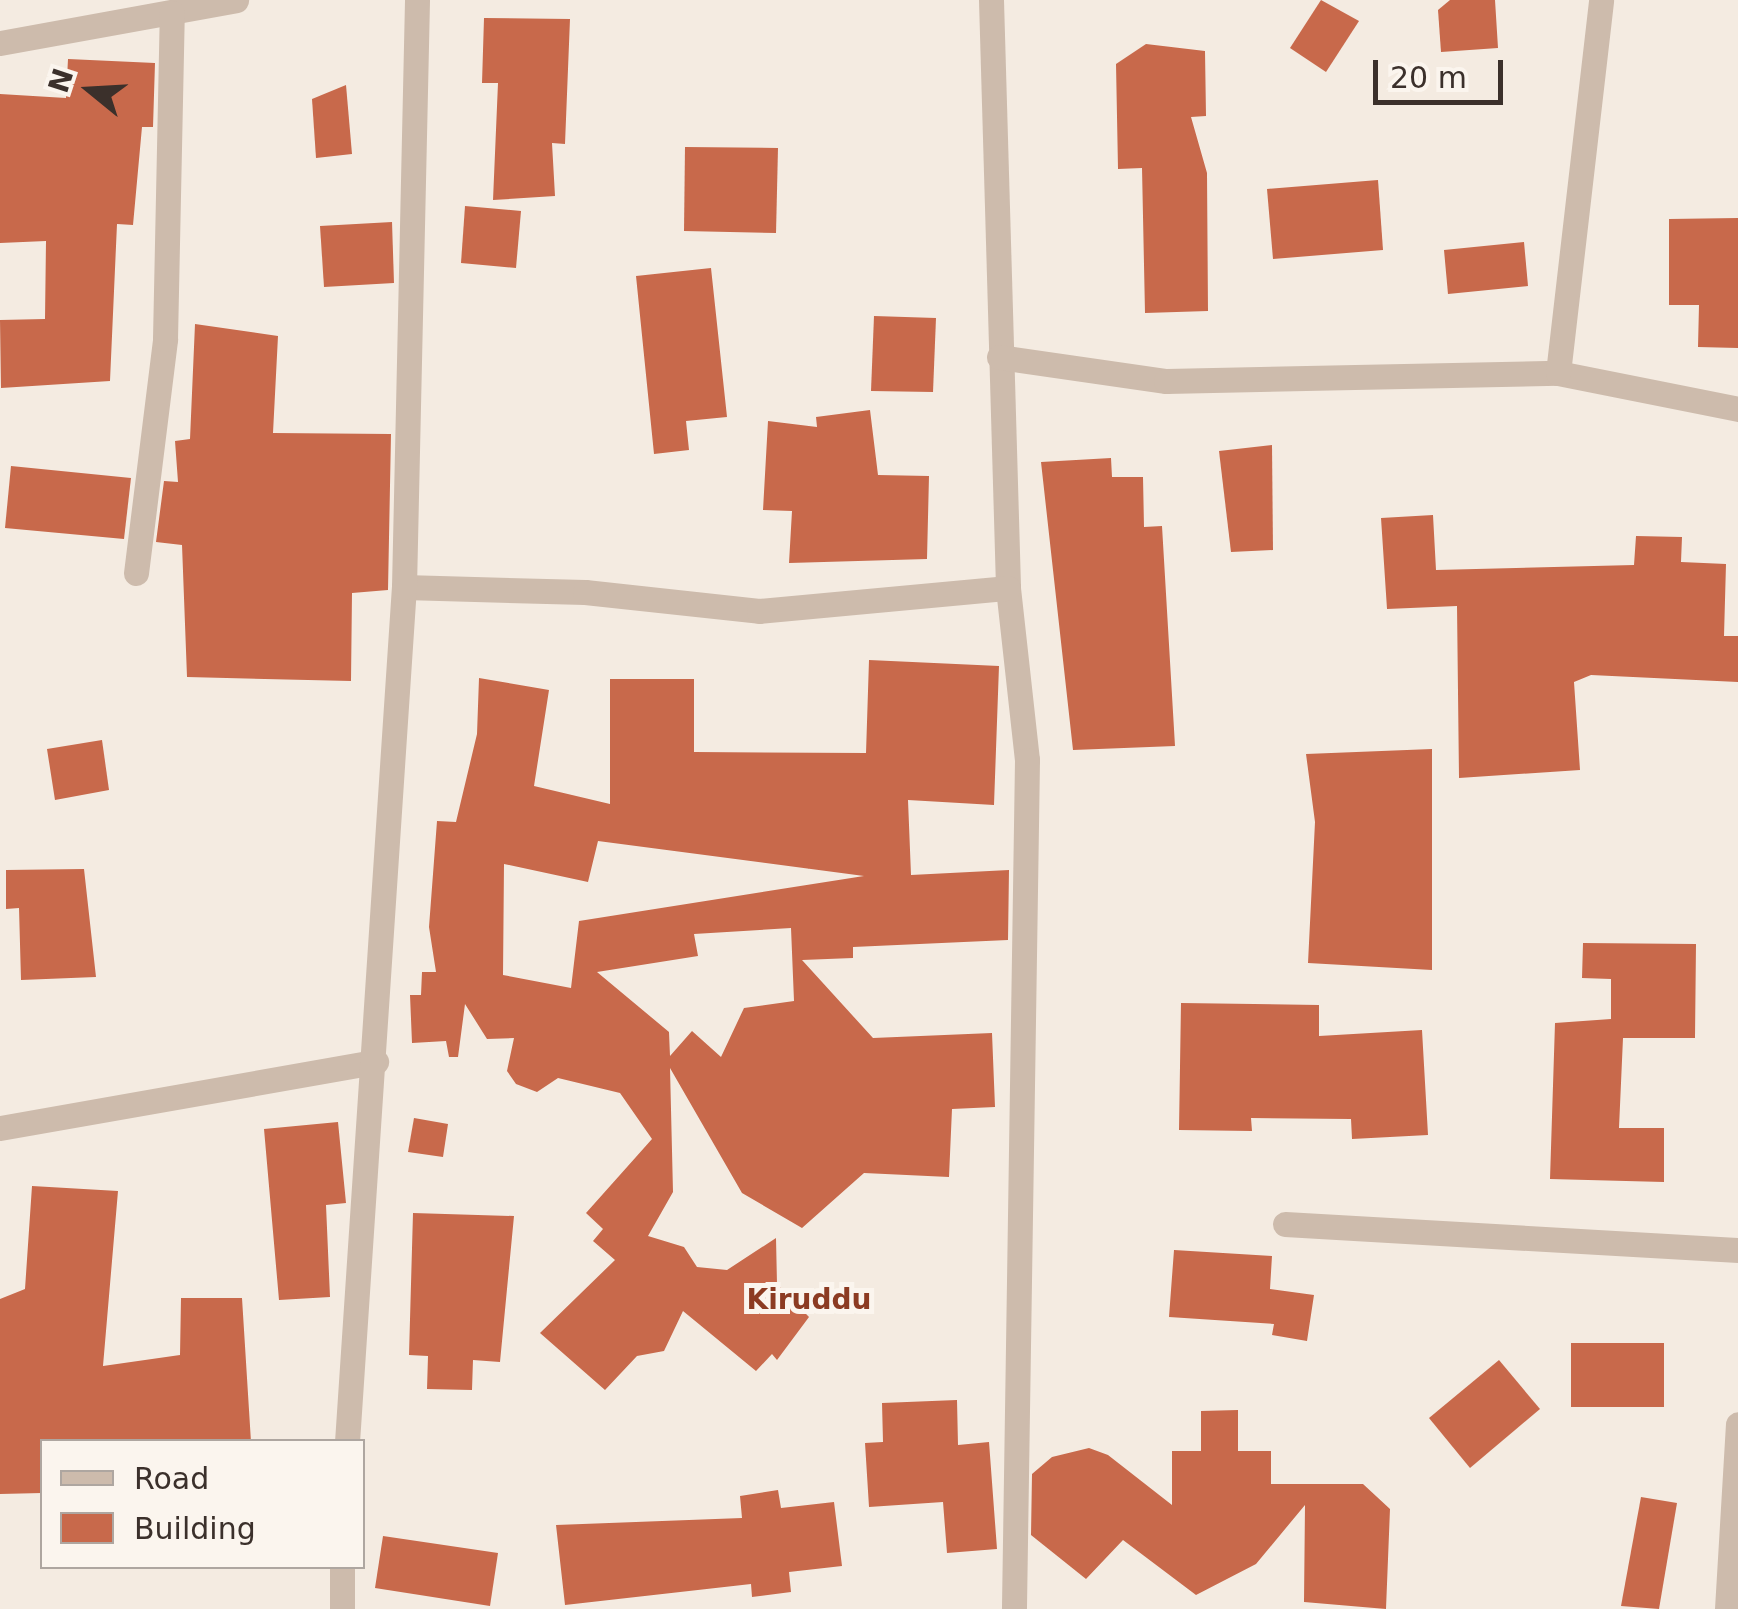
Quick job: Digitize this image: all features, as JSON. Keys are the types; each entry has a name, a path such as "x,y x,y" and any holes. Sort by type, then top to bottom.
{"street":[{"path":"0,43 236,0"},
{"path":"347,1439 376,1062 404,587 417,0"},
{"path":"991,0 1008,588 1027,760 1030,991 1014,1609"},
{"path":"1558,373 1601,0"},
{"path":"136,573 165,339 172,13"},
{"path":"999,357 1166,381 1558,373 1738,409"},
{"path":"404,587 585,592 758,611 1008,588"},
{"path":"0,1128 376,1062"},
{"path":"1285,1224 1738,1250"},
{"path":"1727,1609 1738,1424"},
{"path":"342,1569 342,1609"}],"building":[{"path":"1321,0 1359,21 1326,72 1290,48"},
{"path":"1450,0 1495,0 1498,48 1441,52 1438,10"},
{"path":"484,18 570,19 565,144 552,143 555,196 493,200 498,83 482,83"},
{"path":"1146,44 1205,51 1206,116 1191,117 1207,173 1208,311 1145,313 1142,168 1118,169 1116,64"},
{"path":"68,59 155,63 153,127 142,127 133,225 117,224 110,381 1,388 0,320 45,319 46,241 0,243 0,94 66,98"},
{"path":"346,85 352,154 316,158 312,99"},
{"path":"685,147 778,148 776,233 684,231"},
{"path":"1378,180 1383,250 1273,259 1267,189"},
{"path":"465,206 521,211 516,268 461,263"},
{"path":"1738,218 1738,348 1698,347 1699,305 1669,305 1669,219"},
{"path":"392,222 394,283 324,287 320,226"},
{"path":"1524,242 1528,286 1448,294 1444,250"},
{"path":"711,268 727,417 686,421 689,450 654,454 636,276"},
{"path":"874,316 936,318 933,392 871,391"},
{"path":"195,324 278,336 273,433 391,434 388,590 352,593 351,681 187,677 182,545 156,542 164,481 178,482 175,441 190,439"},
{"path":"870,410 878,475 929,476 927,559 789,563 792,511 763,510 768,421 817,427 816,417"},
{"path":"1272,445 1273,550 1231,552 1219,451"},
{"path":"1111,458 1112,477 1143,477 1144,527 1162,526 1175,746 1073,750 1041,462"},
{"path":"11,466 131,478 124,539 5,528"},
{"path":"1433,515 1436,570 1634,565 1636,536 1682,537 1681,562 1726,564 1724,636 1738,636 1738,682 1591,675 1574,682 1580,770 1459,778 1457,606 1387,609 1381,518"},
{"path":"869,660 999,666 994,805 908,800 911,875 1009,870 1008,940 853,947 853,958 802,960 873,1038 992,1033 995,1107 952,1109 949,1177 864,1173 802,1228 742,1193 670,1068 673,1192 648,1236 684,1247 697,1267 727,1270 776,1238 777,1284 809,1317 777,1360 772,1354 756,1371 683,1311 664,1351 637,1356 605,1390 540,1333 615,1260 593,1241 603,1229 586,1213 652,1139 620,1093 558,1078 537,1092 516,1084 507,1071 514,1038 487,1039 465,1004 458,1057 449,1057 446,1041 412,1043 410,995 421,995 422,972 436,972 429,927 437,821 456,822 477,734 479,678 549,690 534,786 610,804 610,679 694,679 694,752 866,753","holes":["598,841 864,876 579,921 571,988 503,975 504,864 588,882","791,928 794,1001 744,1008 721,1057 692,1031 670,1056 669,1032 597,972 698,956 694,934"]},
{"path":"102,740 109,790 55,800 47,749"},
{"path":"1432,749 1432,970 1308,963 1315,822 1306,754"},
{"path":"84,869 96,977 21,980 19,908 6,909 6,870"},
{"path":"1583,943 1696,944 1695,1038 1623,1038 1619,1128 1664,1128 1664,1182 1550,1179 1555,1023 1611,1019 1611,979 1582,978"},
{"path":"1181,1003 1319,1005 1319,1036 1422,1030 1428,1135 1352,1139 1351,1119 1251,1118 1252,1131 1179,1130"},
{"path":"414,1118 448,1124 443,1157 408,1152"},
{"path":"338,1122 346,1203 326,1205 330,1297 279,1300 264,1129"},
{"path":"32,1186 118,1191 103,1366 180,1355 181,1298 242,1298 251,1439 40,1439 40,1493 0,1494 0,1299 25,1289"},
{"path":"413,1213 514,1216 500,1362 473,1360 472,1390 427,1389 428,1356 409,1355"},
{"path":"1174,1250 1272,1256 1270,1289 1314,1295 1307,1341 1272,1335 1274,1324 1169,1317"},
{"path":"1571,1343 1664,1343 1664,1407 1571,1407"},
{"path":"1499,1360 1540,1409 1470,1468 1429,1418"},
{"path":"957,1400 958,1445 989,1442 997,1549 947,1553 943,1502 869,1507 865,1443 883,1442 882,1403"},
{"path":"1238,1410 1238,1451 1271,1451 1271,1484 1363,1484 1390,1509 1386,1609 1304,1602 1305,1505 1256,1564 1196,1595 1123,1540 1086,1579 1031,1535 1032,1474 1052,1457 1089,1448 1108,1455 1172,1505 1172,1451 1201,1451 1201,1411"},
{"path":"778,1490 781,1508 834,1502 842,1566 789,1572 791,1592 752,1597 751,1584 565,1605 556,1525 742,1518 740,1496"},
{"path":"1641,1497 1677,1503 1659,1609 1621,1606"},
{"path":"383,1536 498,1553 490,1606 375,1588"}],"district":[{"name":"Kiruddu","path":"809,1300"}]}
